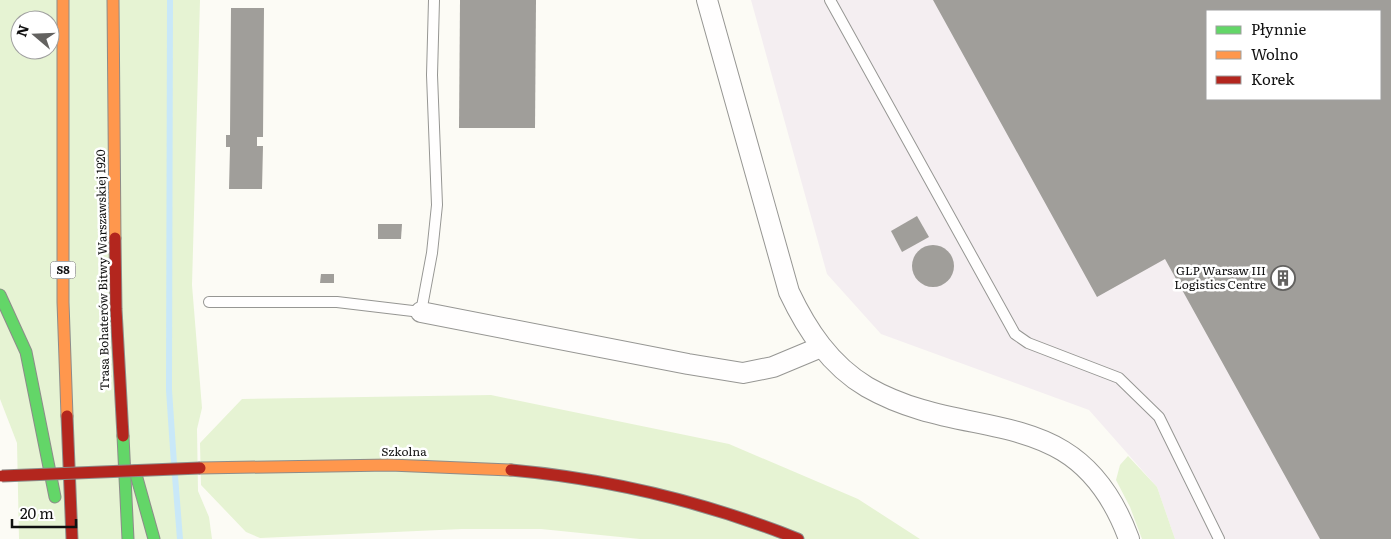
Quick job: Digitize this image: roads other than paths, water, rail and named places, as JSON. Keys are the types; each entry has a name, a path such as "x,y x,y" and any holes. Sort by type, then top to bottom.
{"main road":[{"name":"S8","path":"63,0 63,302 72,539"},
{"name":"Trasa Bohaterów Bitwy Warszawskiej 1920","path":"113,0 114,216 120,420 128,539"},
{"path":"0,295 26,352 64,539"},
{"path":"120,420 154,539"},
{"name":"Szkolna","path":"1,476 200,468 436,466 504,469 577,478 672,496 765,526 798,539"}],"street":[{"path":"707,0 788,292 804,325 821,347 848,374 867,387 902,404 1023,432 1056,447 1082,465 1100,483 1112,500 1129,539"},
{"path":"421,312 743,373 773,368 821,347"}],"lane":[{"path":"209,302 337,302 421,312 432,254 438,205 432,75 434,0"},
{"path":"830,0 1015,334 1028,343 1119,378 1159,417 1219,539"}],"waterway":[{"path":"170,0 169,390 174,464"},
{"path":"175,476 180,539"}],"place":[{"name":"GLP Warsaw III Logistics Centre","path":"1283,278"}]}
